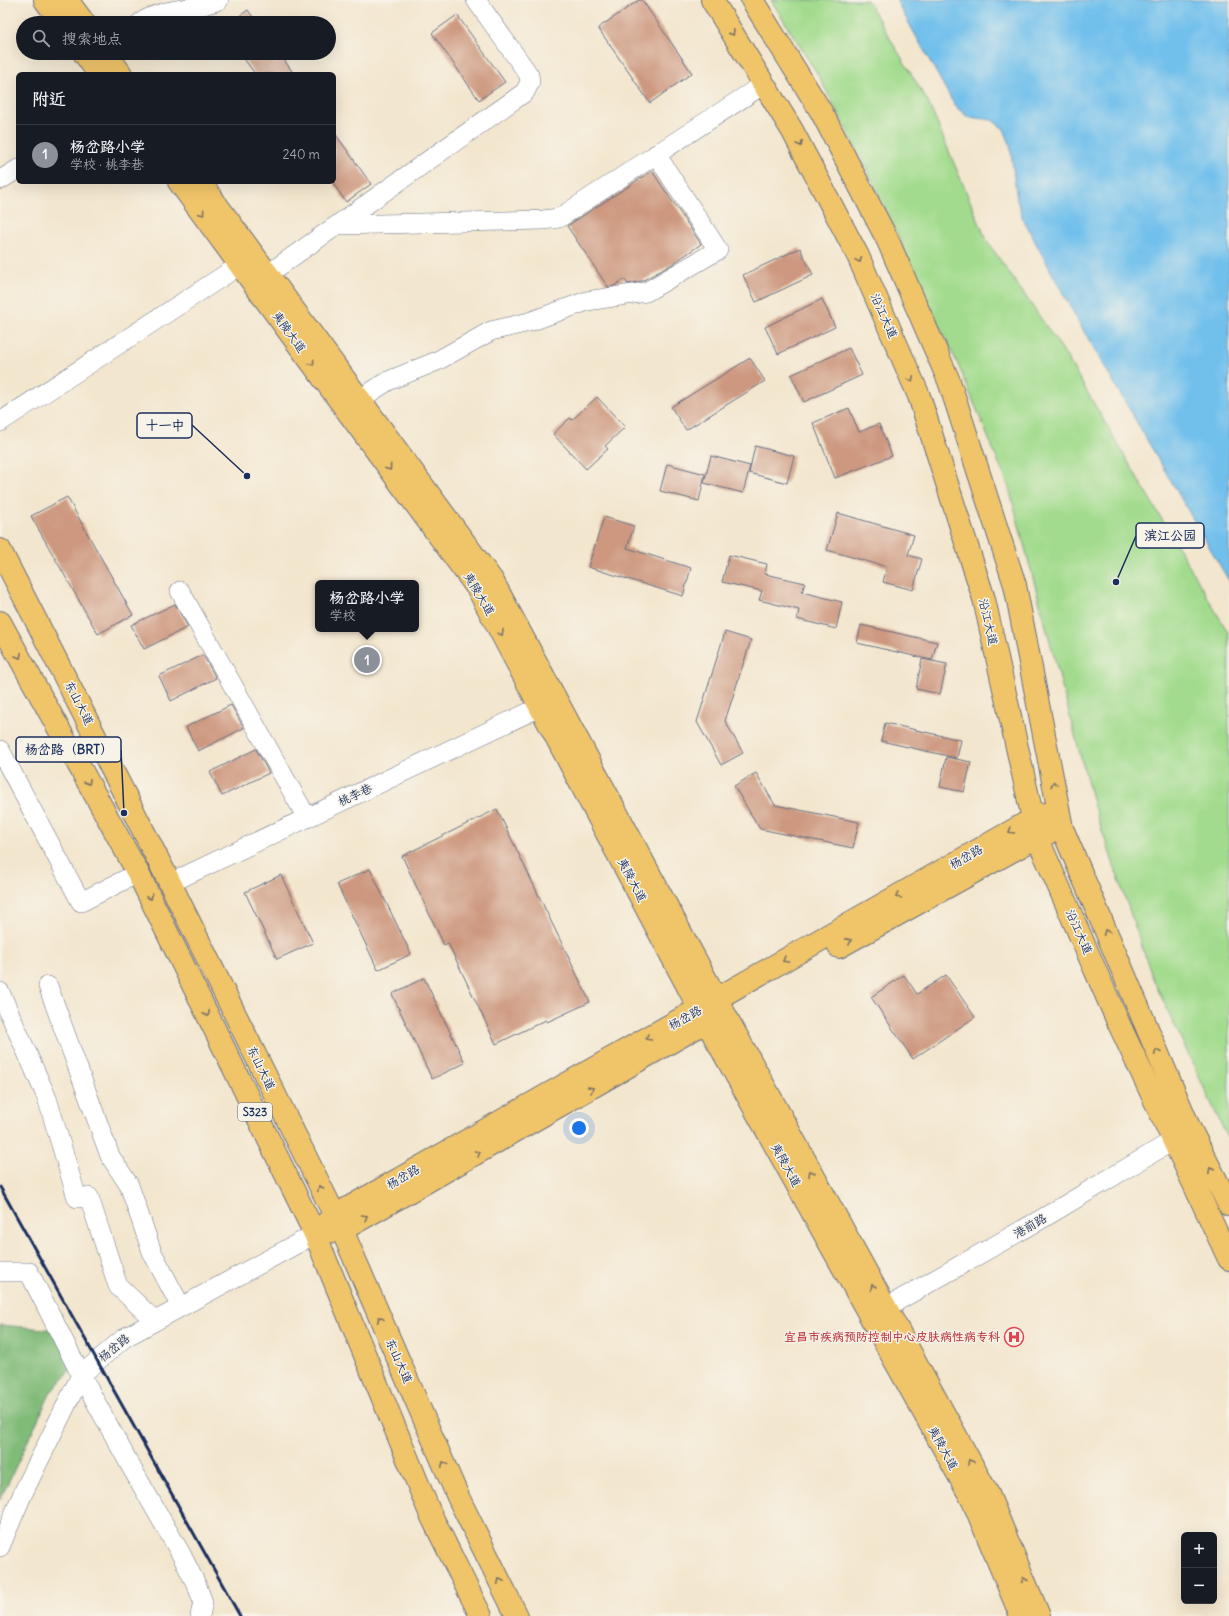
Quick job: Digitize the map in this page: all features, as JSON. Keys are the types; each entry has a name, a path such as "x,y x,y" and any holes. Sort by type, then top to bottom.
{"main road":[{"path":"45,0 57,16"},
{"path":"67,0 79,16"},
{"name":"沿江大道","path":"712,0 792,130 858,256 919,396 984,599 1035,828 1118,1022 1229,1259"},
{"name":"沿江大道","path":"752,0 826,120 888,241 949,382 1015,585 1060,819 1190,1129 1229,1204"},
{"path":"89,60 98,72"},
{"path":"111,60 120,72"},
{"name":"夷陵大道","path":"180,184 478,589 540,707 712,1011 885,1308 988,1494 1022,1615"},
{"name":"夷陵大道","path":"201,184 492,580 712,1011 973,1501 1022,1615"},
{"name":"东山大道","path":"0,550 170,883 338,1223 459,1499 517,1616"},
{"name":"东山大道","path":"0,622 138,873 315,1234 430,1512 481,1616"},
{"name":"杨岔路","path":"315,1234 338,1223 1035,828 1060,819"}],"street":[{"path":"155,16 164,12 205,5 219,0"},
{"path":"268,274 525,92 530,82 529,74 476,0"},
{"path":"338,225 544,220 559,218 764,84"},
{"path":"360,399 388,381 437,362 491,331 529,322 586,302 646,292 718,250 656,154"},
{"path":"0,180 16,170"},
{"path":"0,422 240,265"},
{"path":"180,591 307,818"},
{"name":"桃李巷","path":"170,883 540,707"},
{"path":"0,750 81,902 138,873"},
{"path":"48,986 110,1156 129,1185 152,1252 181,1307"},
{"path":"0,992 47,1098 77,1198 89,1197 118,1286 155,1321"},
{"name":"港前路","path":"885,1308 1045,1217 1174,1140"},
{"name":"杨岔路","path":"0,1547 23,1493 81,1375 124,1338 315,1234"},
{"path":"0,1272 29,1272 81,1375 181,1554 197,1586 203,1602 200,1616"}],"green space":[{"path":"771,0 867,0 928,102 987,241 1062,349 1229,634 1229,1141 1153,979 1095,810 1009,488 960,369 863,161 818,75"},
{"path":"0,1325 67,1331 80,1359 51,1392 0,1500"}],"water":[{"path":"896,0 1229,0 1229,581 1078,321 1023,219 1017,200 1010,144 1004,129 992,120 968,117 955,106"}],"building":[{"path":"639,0 642,0 692,73 650,103 598,28"},
{"path":"248,10 252,16 239,16"},
{"path":"457,15 505,82 479,100 432,33"},
{"path":"245,60 284,60 293,72 254,72"},
{"path":"336,135 371,184 346,202 334,185 336,184"},
{"path":"652,171 701,244 671,265 642,281 628,284 624,279 614,286 608,287 567,226"},
{"path":"800,248 813,275 756,302 743,275"},
{"path":"822,299 835,327 778,354 765,327"},
{"path":"849,348 862,375 804,402 791,375"},
{"path":"750,358 765,381 686,430 671,407"},
{"path":"597,397 625,427 605,446 608,449 586,469 553,434 570,418 572,420"},
{"path":"849,408 859,432 879,424 892,456 835,478 813,423"},
{"path":"755,446 794,456 787,483 749,473"},
{"path":"711,456 750,466 743,493 704,483"},
{"path":"667,464 705,474 699,501 660,491"},
{"path":"67,497 133,615 98,634 31,516"},
{"path":"838,513 914,535 908,555 922,559 913,590 883,582 887,567 827,550"},
{"path":"604,517 634,526 627,548 691,568 683,596 588,567"},
{"path":"729,555 767,564 765,574 805,583 802,592 842,602 836,629 797,619 799,610 759,600 762,591 722,582"},
{"path":"175,604 188,627 144,649 131,625"},
{"path":"861,625 937,642 932,660 857,643"},
{"path":"725,632 751,640 725,721 743,753 721,765 697,722"},
{"path":"203,655 216,678 171,701 159,676"},
{"path":"922,659 947,664 940,694 916,689"},
{"path":"231,705 244,728 198,751 186,727"},
{"path":"885,723 961,740 957,758 881,741"},
{"path":"256,749 269,773 222,796 210,772"},
{"path":"946,757 971,762 964,792 940,787"},
{"path":"756,773 775,805 859,822 853,848 760,829 734,786"},
{"path":"497,809 590,1002 547,1022 546,1020 496,1044 448,943 444,945 402,856"},
{"path":"370,869 411,954 378,970 337,884"},
{"path":"281,875 313,943 277,959 245,892"},
{"path":"904,975 917,994 946,975 975,1017 913,1059 871,997"},
{"path":"424,978 465,1063 432,1079 392,994"}],"railway":[{"path":"0,1187 240,1616"}],"place":[{"name":"十一中","path":"247,476"},
{"name":"滨江公园","path":"1116,582"},
{"name":"杨岔路小学","path":"367,660"},
{"name":"杨岔路（BRT）","path":"124,813"},
{"name":"宜昌市疾病预防控制中心皮肤病性病专科","path":"1014,1337"}]}
